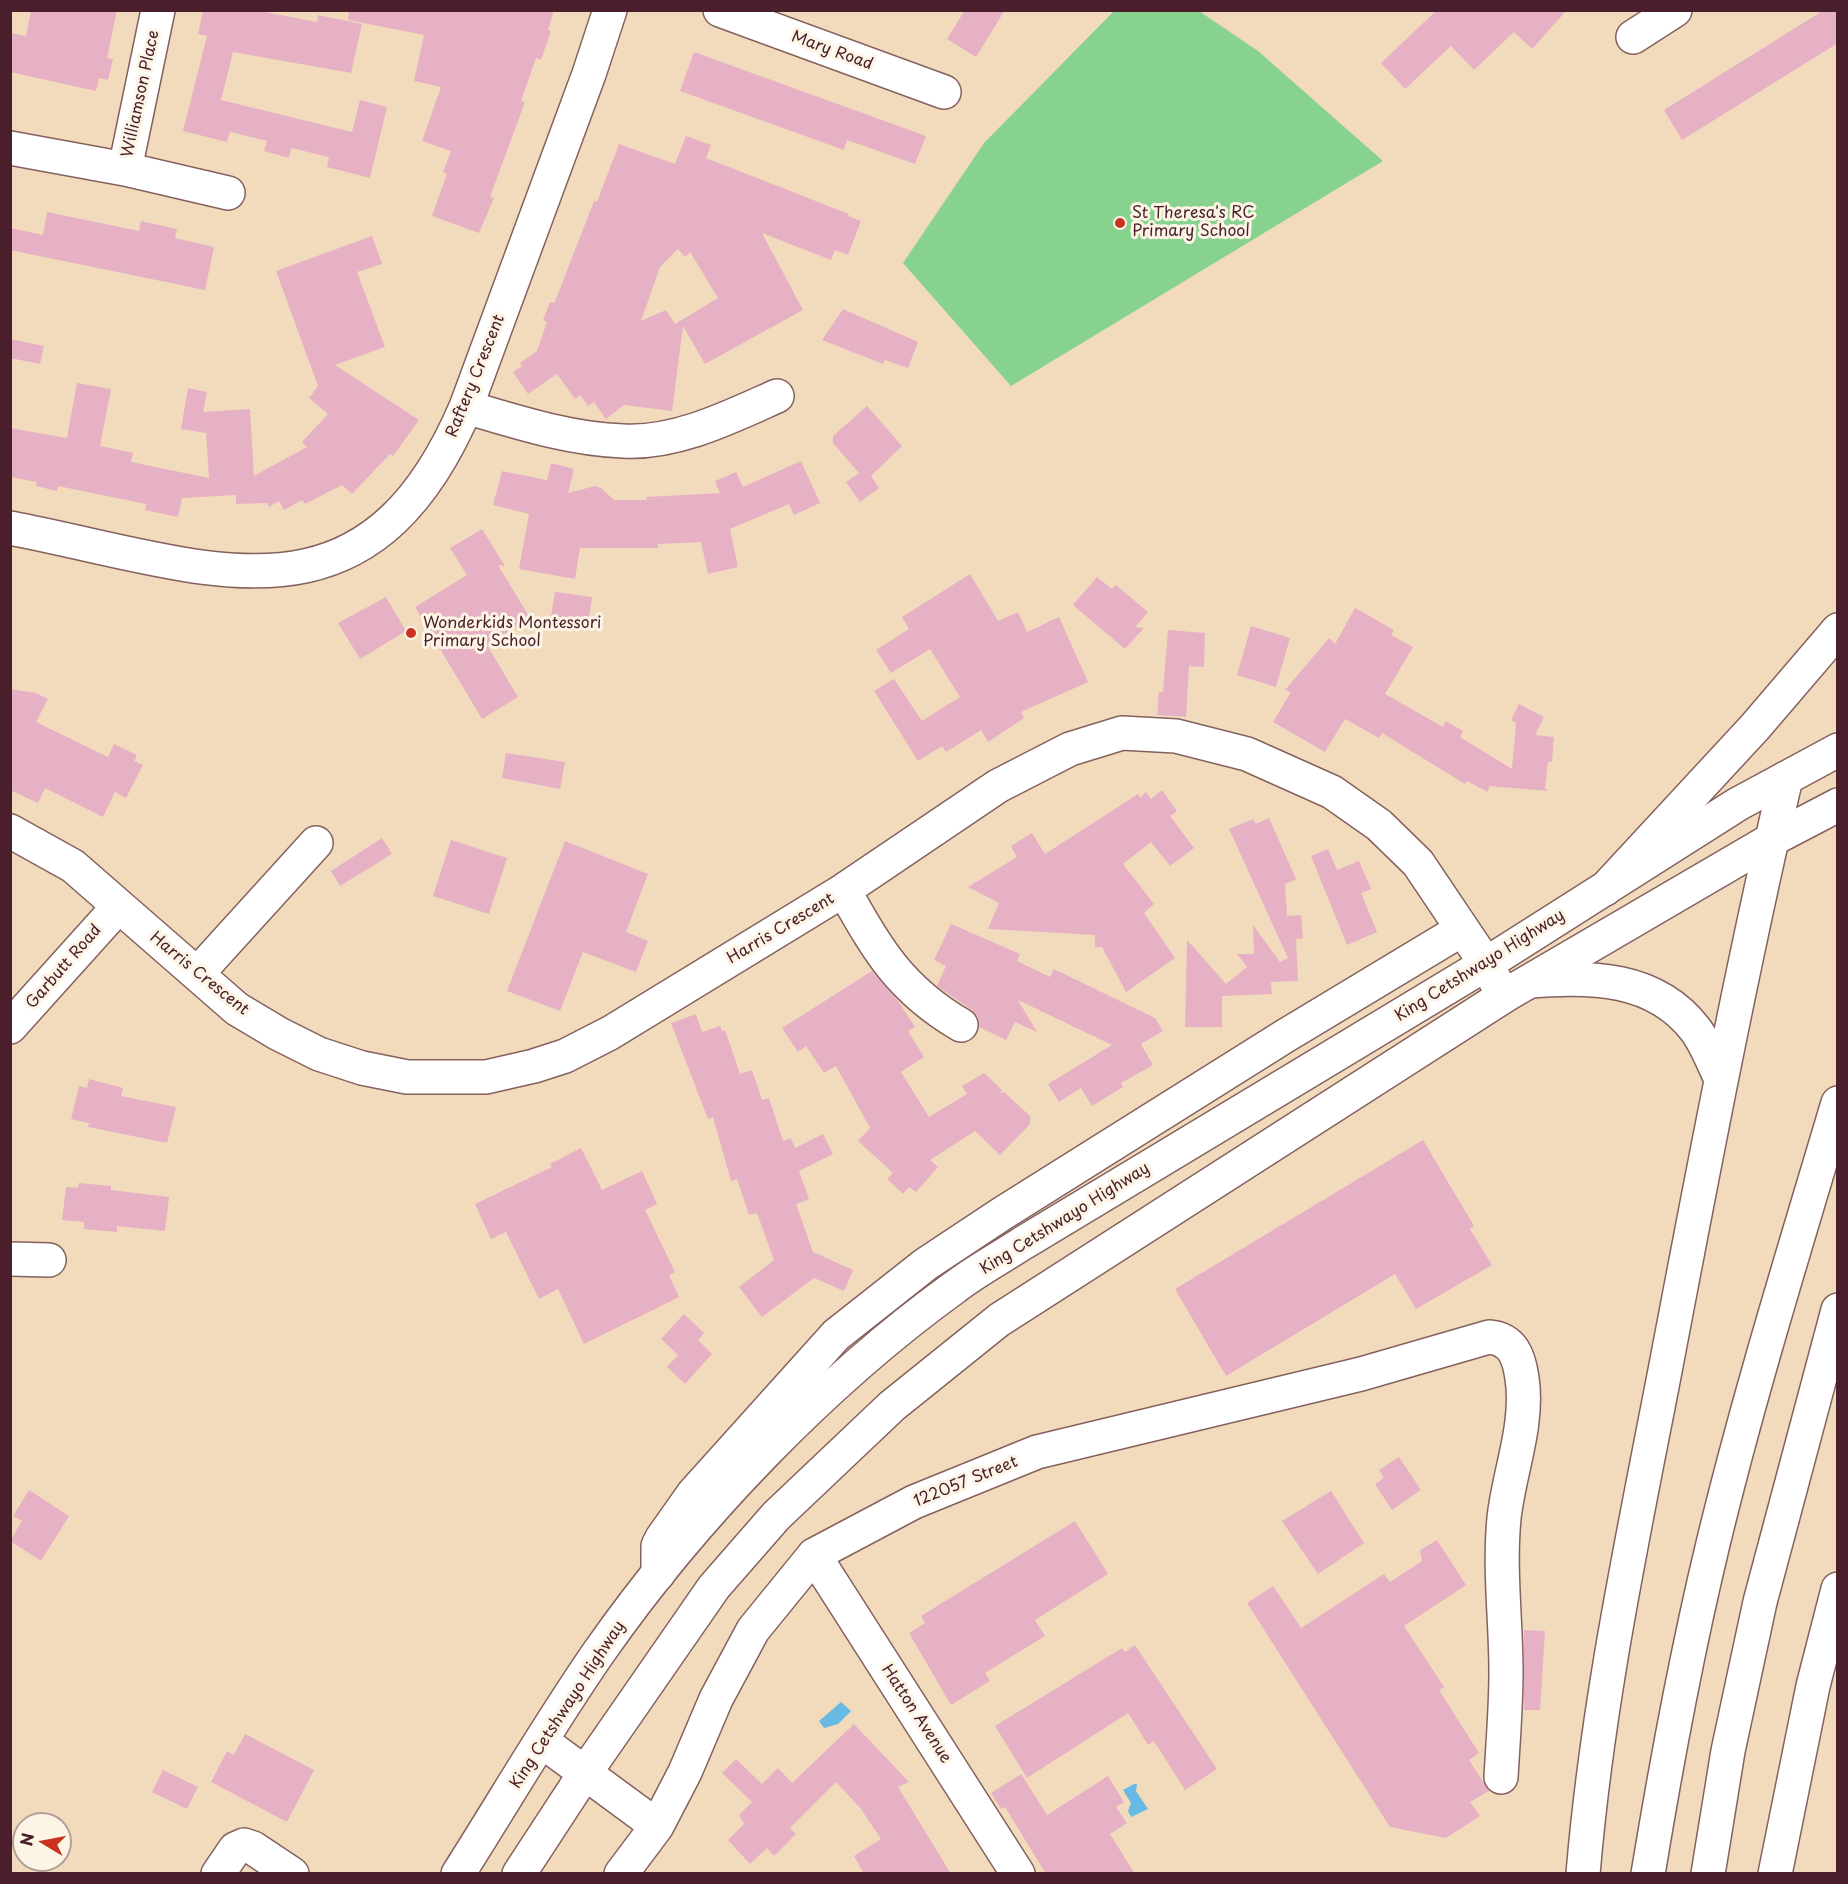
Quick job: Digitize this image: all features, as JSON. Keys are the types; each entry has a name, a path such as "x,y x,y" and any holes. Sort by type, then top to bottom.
{"main road":[{"name":"Williamson Place","path":"10,148 125,169 158,10"},
{"name":"Raftery Crescent","path":"10,528 172,561 244,573 275,572 310,566 349,552 372,538 392,521 428,479 452,438 466,407 590,74 610,10"},
{"name":"Mary Road","path":"720,10 944,92"},
{"path":"1633,37 1675,10"},
{"path":"125,169 228,193"},
{"path":"466,407 534,427 625,441 656,438 694,430 777,396"},
{"path":"1605,889 1755,727 1838,630"},
{"name":"Harris Crescent","path":"10,831 73,866 237,1009 320,1054 362,1068 407,1077 486,1077 565,1056 610,1033 844,890 998,786 1070,749 1122,733 1176,736 1247,754 1332,792 1379,825 1418,863 1486,964 1517,988"},
{"name":"King Cetshwayo Highway","path":"458,1874 599,1653 658,1574 723,1499 799,1420 873,1352 955,1287 1023,1243 1486,964 1738,804 1838,750"},
{"path":"1584,1874 1589,1797 1610,1652 1721,1078 1786,778"},
{"path":"519,1874 585,1773 714,1587 784,1508 892,1406 999,1320 1517,988 1771,840 1838,805"},
{"path":"197,974 316,843"},
{"path":"844,890 864,927 906,984 921,999 961,1025"},
{"name":"Garbutt Road","path":"10,1027 118,907"},
{"path":"658,1574 658,1546 693,1494 836,1335 926,1264 1003,1213 1285,1036 1461,930"},
{"path":"1517,988 1601,979 1640,987 1672,1006 1696,1030 1721,1078"},
{"path":"1648,1874 1664,1776 1712,1549 1763,1354 1838,1103"},
{"path":"10,1259 49,1260"},
{"path":"1708,1874 1728,1751 1760,1602 1838,1310"},
{"name":"122057 Street","path":"626,1871 657,1826 685,1773 716,1699 753,1630 814,1555 914,1502 1036,1452 1361,1374 1489,1337 1506,1342 1513,1348 1518,1359 1523,1396 1521,1426 1504,1517 1501,1580 1506,1673 1501,1777"},
{"name":"Hatton Avenue","path":"814,1555 1018,1874"},
{"path":"1775,1874 1814,1686 1838,1589"},
{"path":"543,1742 657,1826"},
{"path":"218,1874 235,1849 244,1845 292,1874"}],"green space":[{"path":"1115,10 1199,11 1258,51 1383,161 1011,386 903,263 984,143"}],"water":[{"path":"841,1702 851,1711 838,1724 824,1728 819,1721"},
{"path":"1137,1784 1136,1791 1148,1809 1131,1817 1128,1811 1131,1803 1123,1790"}],"building":[{"path":"31,10 117,10 107,58 113,59 108,80 99,78 96,91 10,72 10,33 26,36"},
{"path":"203,10 254,10 317,22 318,15 362,24 351,73 233,52 221,100 352,132 360,100 387,107 370,178 327,167 329,157 291,148 289,158 264,151 267,141 230,132 227,142 183,131 207,36 198,34"},
{"path":"349,10 554,10 548,30 551,31 541,60 536,58 521,101 525,102 490,197 494,198 479,233 432,216 447,174 443,172 451,151 422,141 441,87 414,81 424,35 348,20"},
{"path":"965,10 1005,10 976,57 947,39"},
{"path":"1437,10 1567,10 1532,49 1514,32 1474,70 1451,46 1405,89 1381,63"},
{"path":"1824,10 1838,10 1838,43 1682,140 1664,110"},
{"path":"694,52 926,136 915,164 847,140 844,150 680,91"},
{"path":"686,136 711,145 706,158 849,214 848,216 861,221 848,255 835,250 831,260 762,233 803,310 705,364 683,326 672,411 624,405 606,419 594,402 588,406 580,395 575,399 557,374 528,394 513,372 522,366 520,363 537,351 547,322 543,320 550,302 554,303 556,299 619,144 675,164","holes":["678,249 685,257 690,252 718,298 675,324 666,310 641,321 660,267"]},
{"path":"47,212 139,231 141,221 177,229 175,238 214,247 205,290 10,250 10,228 43,235"},
{"path":"372,236 382,264 357,272 385,347 335,365 419,420 393,456 390,454 352,494 342,485 305,504 302,500 284,510 279,501 269,507 267,503 236,504 236,495 182,498 178,517 145,510 146,504 58,486 57,491 36,486 37,482 10,477 10,428 67,438 77,383 111,389 100,446 133,453 131,462 209,478 206,433 181,429 188,388 207,392 203,412 250,409 254,476 307,447 302,442 328,414 309,398 318,386 276,271"},
{"path":"843,309 918,342 908,368 885,360 883,364 822,340"},
{"path":"10,339 44,346 40,364 10,358"},
{"path":"867,406 902,446 871,476 879,488 860,502 846,482 859,473 833,443 833,436"},
{"path":"801,461 820,503 794,515 789,504 730,529 738,567 708,574 701,542 658,544 658,548 580,548 575,579 519,569 529,514 493,505 502,471 547,480 551,463 574,469 568,493 595,486 601,488 614,500 647,500 646,497 720,493 715,481 736,472 743,487"},
{"path":"482,529 505,566 498,565 530,618 487,645 518,697 482,719 415,607 467,575 450,548"},
{"path":"970,574 998,621 1018,612 1027,632 1059,617 1088,682 1021,712 1024,718 988,742 981,730 946,752 942,746 918,761 874,691 894,679 922,721 960,697 930,649 891,673 876,650 909,629 902,617"},
{"path":"1097,577 1112,589 1116,585 1148,612 1135,627 1144,628 1125,649 1073,605"},
{"path":"555,592 592,597 589,617 581,616 579,627 550,623"},
{"path":"386,597 406,631 360,659 338,623"},
{"path":"1355,608 1394,630 1391,635 1413,647 1385,694 1443,727 1446,721 1463,731 1460,737 1512,769 1516,723 1511,720 1519,704 1544,717 1535,735 1554,737 1552,762 1548,762 1545,789 1549,791 1489,786 1488,792 1467,781 1465,784 1382,733 1379,738 1345,719 1325,752 1273,722 1291,692 1285,690 1329,638 1335,644"},
{"path":"1251,626 1290,638 1276,687 1237,675"},
{"path":"1168,630 1205,633 1204,667 1189,666 1186,717 1157,715 1159,692 1163,692"},
{"path":"10,689 36,693 48,699 36,722 108,757 114,744 137,755 134,761 143,765 126,798 115,792 103,817 45,788 38,803 10,790"},
{"path":"506,753 565,762 560,789 502,778"},
{"path":"1162,790 1177,811 1170,816 1194,848 1170,866 1151,842 1123,864 1154,904 1144,913 1175,958 1126,992 1102,947 1095,947 1095,935 988,929 999,903 968,887 1017,857 1011,846 1032,833 1045,854 1138,794 1140,798 1146,792 1151,799"},
{"path":"1269,818 1296,879 1285,884 1287,916 1301,915 1303,938 1296,939 1298,981 1271,982 1272,994 1222,996 1222,1027 1185,1027 1187,940 1226,984 1247,967 1237,954 1254,954 1253,925 1280,962 1288,958 1229,829 1253,819 1256,824"},
{"path":"382,838 392,854 340,886 331,871"},
{"path":"451,840 507,858 489,914 433,896"},
{"path":"565,841 648,874 626,932 648,941 636,972 583,952 560,1011 507,991"},
{"path":"1328,849 1337,870 1359,861 1371,889 1361,893 1377,932 1347,945 1311,856"},
{"path":"951,924 1020,954 1017,961 1050,977 1054,969 1155,1018 1163,1031 1141,1044 1153,1065 1121,1083 1123,1087 1092,1106 1081,1088 1059,1102 1048,1084 1112,1045 1018,1000 1037,1032 1015,1022 1006,1040 979,1027 978,1017 972,1010 937,986 946,966 934,960"},
{"path":"872,971 898,1001 915,1027 908,1031 924,1057 901,1072 929,1117 967,1094 962,1086 984,1073 1002,1090 1000,1094 1004,1092 1030,1116 1030,1124 1000,1155 975,1131 930,1160 938,1167 916,1192 909,1187 903,1194 887,1179 893,1173 858,1141 870,1128 836,1066 824,1073 806,1046 798,1052 782,1028"},
{"path":"696,1014 702,1032 720,1026 722,1031 725,1030 740,1074 752,1070 762,1100 769,1098 783,1141 791,1138 795,1148 823,1134 833,1154 799,1171 809,1199 796,1204 813,1252 853,1270 844,1291 814,1278 762,1317 739,1287 774,1260 757,1213 749,1215 737,1179 731,1181 713,1117 708,1119 671,1023"},
{"path":"89,1079 123,1088 121,1096 176,1107 167,1143 88,1127 89,1123 71,1119 79,1086 87,1088"},
{"path":"1423,1140 1474,1226 1470,1229 1492,1265 1416,1309 1395,1274 1226,1376 1175,1289"},
{"path":"581,1148 602,1190 642,1171 657,1204 645,1210 675,1272 669,1275 679,1297 584,1344 558,1289 539,1299 506,1232 491,1239 475,1204 552,1167 550,1164"},
{"path":"79,1183 111,1186 111,1190 169,1197 165,1231 117,1226 117,1232 84,1229 84,1222 62,1220 66,1187 78,1188"},
{"path":"684,1314 704,1333 698,1340 712,1354 685,1384 667,1367 678,1355 661,1339"},
{"path":"1399,1457 1421,1490 1392,1510 1375,1484 1384,1478 1379,1470"},
{"path":"29,1490 69,1516 41,1561 10,1541 22,1521 13,1516"},
{"path":"1331,1491 1364,1543 1318,1574 1282,1521"},
{"path":"1075,1521 1108,1574 1035,1620 1045,1636 985,1673 990,1681 951,1705 909,1633 925,1623 921,1616"},
{"path":"1437,1540 1466,1585 1404,1626 1444,1687 1439,1690 1479,1753 1469,1760 1489,1791 1470,1802 1480,1816 1446,1838 1390,1827 1247,1603 1273,1586 1301,1628 1384,1574 1390,1582 1422,1561 1420,1550"},
{"path":"1524,1630 1545,1631 1540,1710 1524,1710"},
{"path":"1135,1645 1217,1769 1185,1790 1154,1741 1148,1745 1128,1713 1027,1778 995,1726 1122,1648 1125,1652"},
{"path":"854,1724 909,1782 898,1787 951,1874 864,1874 854,1856 881,1839 861,1809 836,1782 790,1828 796,1834 774,1856 767,1848 750,1864 728,1840 744,1824 739,1815 752,1802 722,1773 736,1759 762,1784 778,1768 792,1783"},
{"path":"245,1734 314,1770 287,1822 211,1782 227,1751 234,1755"},
{"path":"163,1770 198,1787 187,1809 152,1792"},
{"path":"1021,1774 1047,1815 1108,1776 1124,1802 1116,1807 1127,1823 1110,1834 1135,1874 1046,1874 1005,1807 1001,1809 991,1793"}],"place":[{"name":"St Theresa's RC Primary School","path":"1120,223"},
{"name":"Wonderkids Montessori Primary School","path":"411,633"}]}
